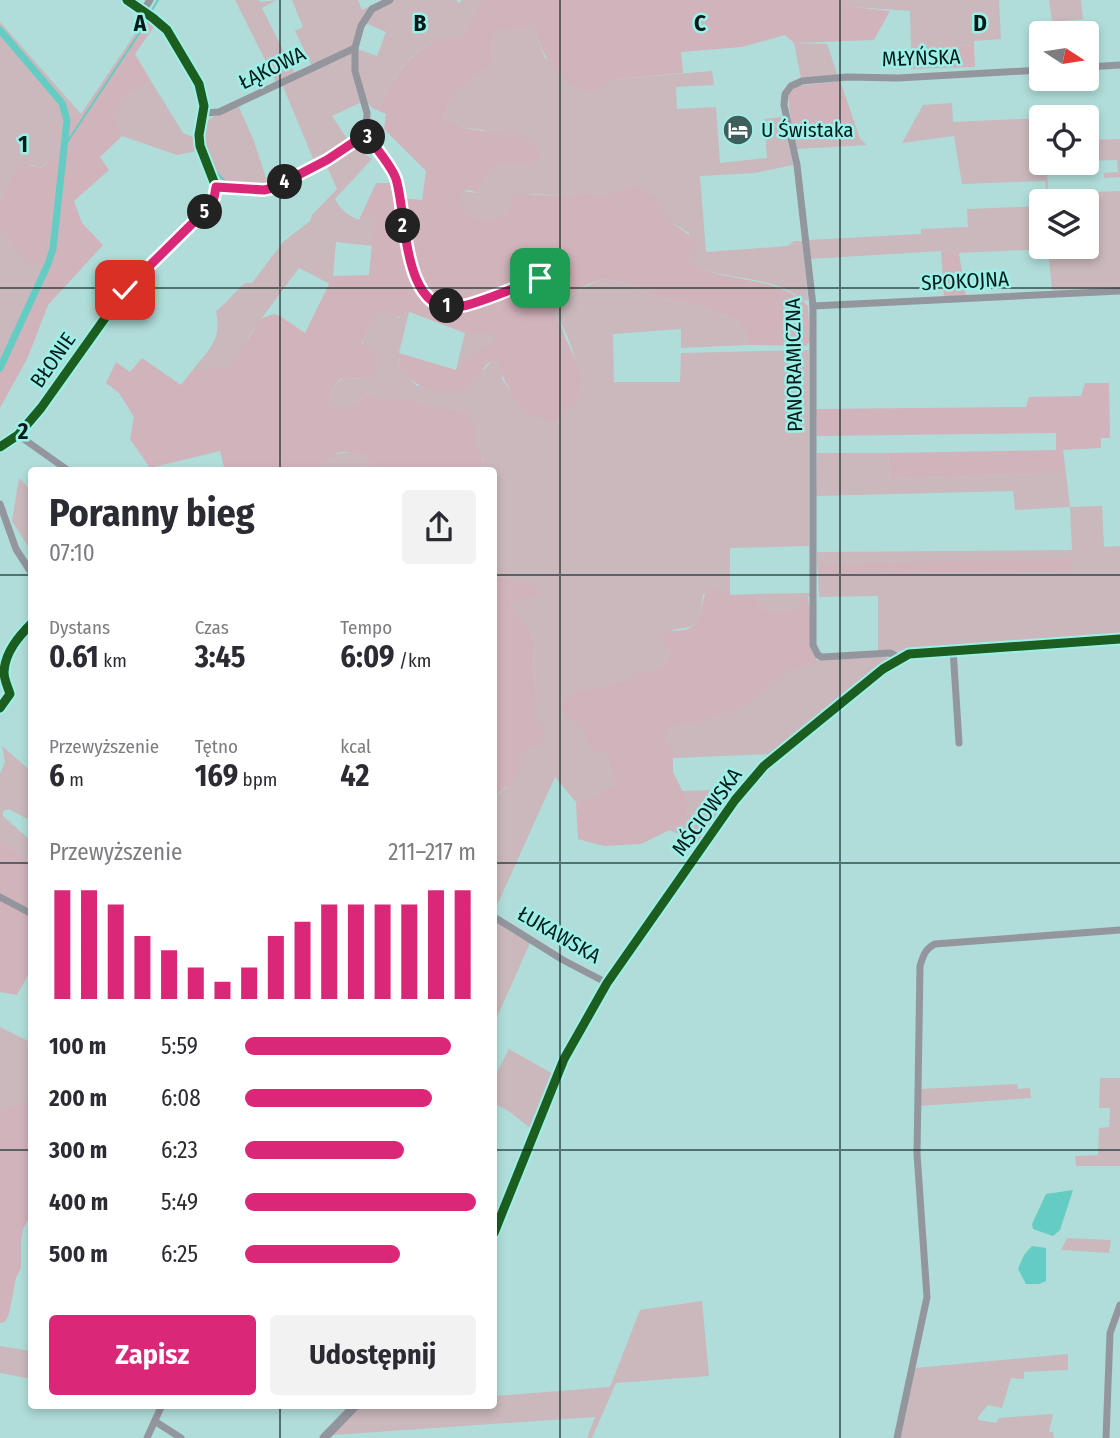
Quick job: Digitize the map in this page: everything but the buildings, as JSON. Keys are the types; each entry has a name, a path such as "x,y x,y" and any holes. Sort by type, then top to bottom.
{"street":[{"path":"127,0 162,25 177,44 202,92 204,113 199,135 200,146 216,187 264,190 273,188 318,165 366,134"},
{"path":"143,11 150,0"},
{"path":"390,0 376,6 361,26 355,48 356,80 367,113 366,134 396,178 415,278 427,296 438,304 460,307 540,278 568,272"},
{"name":"ŁĄKOWA","path":"204,113 219,112 355,48"},
{"path":"1099,66 1120,65"},
{"name":"MŁYŃSKA","path":"802,80 1029,71"},
{"name":"PANORAMICZNA","path":"802,80 787,89 783,105 797,164 813,306 813,645 822,657 890,653 901,657"},
{"name":"BŁONIE","path":"0,447 18,435 40,408 125,290 208,208 216,187"},
{"name":"SPOKOJNA","path":"813,306 1120,291"},
{"path":"18,435 63,467"},
{"path":"0,504 16,549 28,568"},
{"path":"0,708 8,701 10,694 4,674 9,654 28,627"},
{"name":"MŚCIOWSKA","path":"497,1225 564,1059 607,983 748,783 775,757 901,657 917,652 953,649 1120,639"},
{"path":"953,649 959,743"},
{"path":"0,897 28,912"},
{"name":"ŁUKAWSKA","path":"497,920 607,983"},
{"path":"897,1438 928,1297 917,1154 920,967 923,955 928,947 935,944 1120,930"},
{"path":"1106,1438 1111,1333 1120,1305"},
{"path":"147,1438 161,1409"},
{"path":"324,1438 352,1409"},
{"path":"156,1422 181,1438"}],"shaded area":[{"path":"235,0 277,0 262,8 295,74 276,82"},
{"path":"292,0 358,0 362,10 383,0 456,0 459,3 462,0 483,0 461,37 434,41 407,62 387,90 379,111 366,101 359,85 357,49 377,56 386,32 365,23 353,46 312,66 295,31 303,27"},
{"path":"483,0 843,0 854,7 890,11 874,40 794,43 785,35 742,47 681,52 683,73 617,79 590,93 567,81 552,67 533,26 502,29 493,37 492,65 452,95 443,119 463,128 505,134 529,141 536,147 540,158 526,164 496,164 478,193 463,191 458,202 474,217 492,219 506,214 512,196 518,194 563,196 584,192 605,195 633,184 658,200 657,207 661,213 699,244 698,248 689,253 690,264 781,289 808,306 810,341 806,346 749,345 745,331 734,319 686,302 656,298 626,283 602,279 588,284 570,296 554,314 576,363 580,384 574,404 553,421 527,415 498,368 501,356 485,366 469,386 461,391 438,391 413,381 400,369 399,353 456,370 474,354 495,342 493,333 465,333 410,312 396,317 383,309 372,319 362,344 373,350 378,365 370,379 342,378 332,388 330,405 344,409 358,403 366,393 376,398 409,398 431,406 465,411 475,423 475,445 482,454 483,467 367,467 367,456 343,452 333,455 320,467 224,467 220,451 149,467 130,439 134,417 119,393 106,383 116,362 130,372 142,358 181,385 192,371 226,368 239,354 260,319 274,314 305,333 333,276 369,275 374,221 370,215 359,220 376,183 391,183 403,198 422,200 426,171 384,129 386,114 379,111 382,101 393,80 416,54 434,41 461,37"},
{"path":"843,0 999,0 1001,39 974,41 974,45 911,47 910,11 853,7"},
{"path":"1049,0 1081,0 1083,19 1052,21"},
{"path":"145,19 155,25 135,54 151,81 129,96 116,110 112,117 122,136 100,157 109,170 74,201 82,223 103,245 48,305 28,357 0,408 0,373 55,249 69,117 81,114"},
{"path":"0,22 81,114 69,117 55,249 0,373 0,230 24,262 54,156 40,168 32,165 14,168 0,200"},
{"path":"533,26 545,58 589,93 617,79 712,71 714,85 676,87 677,109 716,107 720,163 767,158 764,119 781,117 788,136 793,165 755,173 700,176 706,252 788,246 794,241 803,241 808,300 803,301 777,286 703,270 689,264 689,233 664,218 657,207 633,184 605,195 584,192 563,196 533,194 512,197 506,214 492,219 474,217 468,213 457,202 463,191 478,193 496,164 526,164 527,140 450,126 443,119 452,95 492,65 493,37 502,29"},
{"path":"794,43 827,44 838,76 801,78"},
{"path":"974,45 975,67 911,69 911,47"},
{"path":"353,51 362,102 332,116 348,140 365,120 355,139 293,177 268,187 236,186 218,178 209,164 203,146 203,130 211,118 238,105 254,141 268,184 314,161 282,84"},
{"path":"151,81 183,133 196,138 197,151 177,155 122,136 111,117 124,99"},
{"path":"840,81 855,124 792,130 788,94 797,86"},
{"path":"952,103 953,122 1029,119 1029,175 1047,175 1048,189 1045,181 962,184 954,136 902,143 923,105"},
{"path":"855,124 860,139 867,145 797,149 792,130"},
{"path":"1120,139 1120,177 1104,178 1104,173 1118,172 1117,160 1099,161 1099,140"},
{"path":"354,145 372,159 335,199 345,212 359,220 370,214 374,221 373,246 336,242 330,284 299,268 250,334 240,356 198,396 192,371 216,337 216,311 245,283 252,283 283,242 310,221 312,215 337,189 326,164"},
{"path":"54,156 58,159 46,254 40,263 24,262 0,230 0,200 14,168 24,164 41,168"},
{"path":"1120,191 1120,288 1052,290 1049,259 1099,259 1099,192"},
{"path":"1029,206 1029,250 959,253 941,251 810,259 808,240 921,234 921,229 968,227 967,209"},
{"path":"941,251 959,253 966,297 944,298"},
{"path":"602,279 626,283 656,298 686,302 734,319 745,331 749,345 681,348 681,329 613,334 614,382 680,382 681,353 809,350 809,546 730,548 730,595 714,587 703,595 701,610 694,625 659,636 670,652 662,666 655,670 639,670 628,679 582,690 577,721 586,728 588,746 605,751 615,784 576,802 555,777 497,905 497,795 513,778 523,753 542,742 538,720 532,711 536,690 533,659 536,647 530,631 511,607 513,603 545,593 532,584 497,576 497,467 483,467 482,454 475,445 475,423 465,411 431,406 409,398 375,398 366,393 358,403 344,409 330,405 332,388 343,378 362,379 362,350 366,330 375,314 383,308 398,318 409,312 399,353 400,369 417,386 485,369 493,358 501,355 502,379 521,406 580,385 572,347 554,314 564,302 588,285"},
{"path":"465,333 493,333 496,342 456,370"},
{"path":"1085,383 1109,383 1110,438 1101,438 1101,448 1063,450 1066,473 890,479 888,453 1056,450 1056,433 817,436 816,409 1026,407 1029,397 1081,396"},
{"path":"350,452 367,456 369,463 367,467 318,467 329,455"},
{"path":"817,453 888,453 890,479 1066,473 1070,507 1015,510 1013,491 816,496"},
{"path":"19,478 28,487 28,546 12,521"},
{"path":"1102,506 1104,547 1120,546 1120,636 878,653 878,596 819,597 818,575 1071,572 1072,560 817,564 817,552 1072,550 1070,507"},
{"path":"1072,559 1072,572 818,575 817,564"},
{"path":"497,576 532,584 546,593 513,603 511,606 530,631 536,647 533,659 536,690 533,711 544,730 543,742 523,753 516,778 497,794"},
{"path":"714,587 731,595 755,594 761,608 784,611 797,608 802,598 808,598 817,665 785,674 756,698 728,713 701,722 672,727 666,738 673,750 673,772 689,804 684,823 641,844 604,846 578,839 576,802 615,784 605,751 594,753 588,746 585,728 566,715 558,701 582,690 628,679 639,670 655,670 662,666 670,652 658,635 691,627 699,618 705,593 708,588"},
{"path":"810,593 808,598 802,598 797,608 784,611 761,608 755,594"},
{"path":"882,656 890,659 773,754 673,758 673,750 666,738 672,727 710,719 736,709 785,674 816,665 815,660"},
{"path":"2,746 28,768 28,819 9,809 3,811 3,816 28,838 28,861 0,841 0,774 5,762"},
{"path":"739,789 700,843 669,830 684,823 689,804 682,791"},
{"path":"0,841 28,861 28,975 17,995 0,992"},
{"path":"498,923 530,943 497,1017"},
{"path":"0,1027 28,1041 28,1098 19,1107 0,1114"},
{"path":"509,1049 553,1074 530,1128 497,1105 497,1072"},
{"path":"1100,1078 1120,1078 1120,1166 1076,1166 1075,1156 1098,1155 1099,1128 1109,1127 1110,1108 1099,1108"},
{"path":"1017,1084 1018,1089 1030,1088 1031,1098 920,1106 921,1089"},
{"path":"28,1098 28,1220 23,1229 21,1268 16,1278 9,1314 5,1322 0,1323 0,1114 24,1103"},
{"path":"1067,1238 1111,1240 1109,1253 1061,1250"},
{"path":"702,1301 709,1376 616,1383 592,1438 587,1438 595,1417 333,1435 358,1409 497,1409 497,1396 610,1387 640,1310"},
{"path":"0,1346 28,1351 28,1378 0,1373"},
{"path":"1068,1354 1068,1370 1024,1372 1024,1379 1011,1378 1002,1408 988,1405 978,1417 978,1420 996,1423 999,1418 1053,1414 1049,1432 1053,1432 1054,1438 900,1438 915,1368"}],"water":[{"path":"1073,1190 1060,1230 1053,1236 1033,1229 1032,1224 1046,1194"},
{"path":"1032,1246 1046,1248 1046,1281 1039,1284 1026,1284 1018,1269 1024,1255"}],"waterway":[{"path":"152,10 158,0"},
{"path":"64,147 148,20"},
{"path":"0,30 62,103 67,120 53,249 0,368"},
{"path":"214,170 226,182 238,185"}],"cycle path":[{"path":"0,447 18,435 41,408 125,290 202,214 214,198 216,187 200,146 204,106 199,84 167,30 127,0"},
{"path":"0,708 10,694 4,675 7,658 28,628"},
{"path":"497,1226 564,1059 607,983 735,800 764,766 883,669 909,654 1120,639"}],"place":[{"name":"U Świstaka","path":"738,130"}],"route":[{"path":"125,290 208,208 216,187 264,190 273,188 310,170 366,134 396,178 415,278 427,296 438,304 460,307 540,278"}]}
